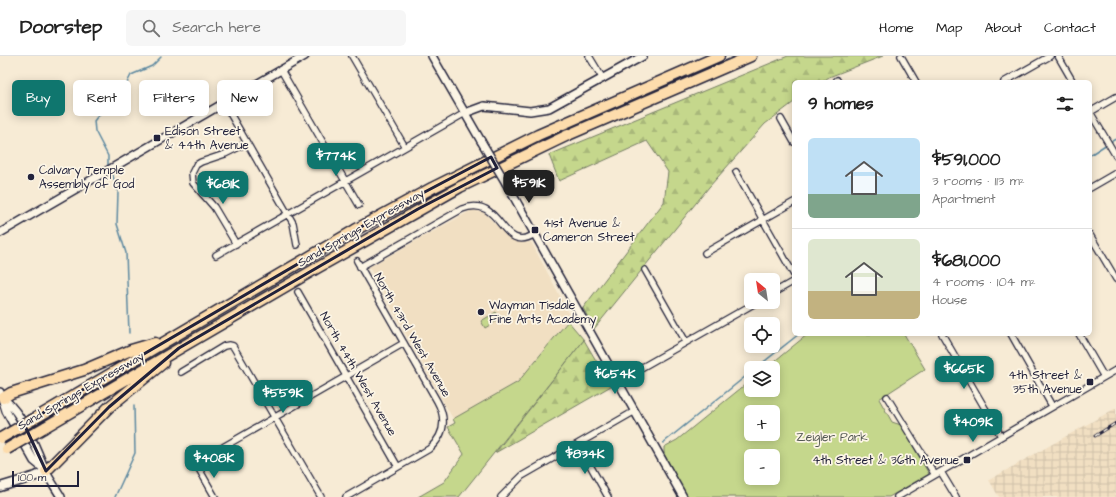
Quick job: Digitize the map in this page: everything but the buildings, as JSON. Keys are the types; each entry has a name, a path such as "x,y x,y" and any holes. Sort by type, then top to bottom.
{"highway":[{"name":"Sand Springs Expressway","path":"0,438 379,216 538,135 719,56"},
{"name":"Sand Springs Expressway","path":"4,451 317,268 460,187 568,135 751,56"},
{"path":"1,397 92,367 131,350 172,338"},
{"path":"46,471 109,408 179,348"}],"main road":[{"path":"0,487 36,476 46,471"}],"street":[{"path":"264,80 305,56"},
{"path":"352,56 405,147"},
{"path":"432,56 535,234 682,497"},
{"path":"589,56 603,79"},
{"path":"216,255 465,113 484,106 530,111 543,110 558,104 643,56"},
{"path":"901,56 915,80"},
{"path":"1008,80 1050,56"},
{"path":"1058,56 1072,80"},
{"path":"280,70 358,205"},
{"path":"1092,111 1116,97"},
{"path":"0,233 217,108"},
{"path":"1092,115 1115,153"},
{"path":"231,116 288,214 295,228 297,245"},
{"path":"781,119 792,138"},
{"path":"236,244 214,207 193,183 192,176 193,170 201,162 225,154 247,143"},
{"path":"736,172 792,271"},
{"path":"1092,187 1116,173"},
{"path":"705,253 792,203"},
{"name":"North 43rd West Avenue","path":"398,467 435,444 442,433 444,421 441,408 359,264 462,209 472,206 481,206 490,210 505,230 513,236 528,238 535,234"},
{"path":"1092,238 1116,279"},
{"path":"646,270 686,342"},
{"path":"780,289 792,282"},
{"name":"North 44th West Avenue","path":"298,292 398,467"},
{"path":"618,381 745,309"},
{"path":"943,336 1000,436"},
{"path":"1012,336 1052,406"},
{"path":"1080,336 1104,377"},
{"path":"215,497 203,477 199,464 204,458 404,343"},
{"path":"181,372 224,346 231,345 321,497"},
{"path":"898,497 1000,436 1116,370"},
{"path":"1,397 13,407 41,455 46,471 61,497"},
{"path":"887,397 938,474 956,497"},
{"path":"501,497 522,476 635,411"},
{"path":"578,444 608,497"},
{"path":"346,497 398,467"}],"highlighted area":[{"path":"491,157 497,168 418,209 179,348 109,407 46,471 24,424 385,213"}],"shaded area":[{"name":"Wayman Tisdale Fine Arts Academy","path":"472,210 486,213 487,216 510,239 522,243 531,242 567,309 570,318 518,382 453,419 369,267"},
{"path":"1116,408 1116,497 999,497 989,480"}],"green space":[{"path":"788,56 883,56 825,80 792,80 792,104 765,124 709,187 594,329 583,308 664,202 668,172 647,141 559,181 549,155"},
{"path":"496,312 500,319 485,328 481,321"},
{"path":"568,321 584,340 459,497 418,497 444,482 464,454 448,427 455,423 453,419 518,382"},
{"name":"Zeigler Park","path":"806,336 905,336 925,369 879,399 892,422 901,425 929,474 889,497 687,497 664,454 664,447 677,440 744,386 744,397 780,397 780,361 775,361"},
{"path":"584,340 611,386 495,453"}],"waterway":[{"path":"108,166 108,156 95,131 94,121 97,117 117,103 131,75 152,66 161,57"},
{"path":"1110,142 1116,139"},
{"path":"1092,154 1107,144"},
{"path":"112,173 118,192 117,224 126,253 129,333"},
{"path":"765,361 796,336"},
{"path":"663,443 744,378"},
{"path":"115,497 135,453 134,406"}],"railway":[{"path":"1095,436 1116,423"}],"place":[{"name":"Edison Street & 44th Avenue","path":"157,138"},
{"name":"Calvary Temple Assembly of God","path":"31,177"},
{"name":"41st Avenue & Cameron Street","path":"535,230"},
{"name":"Wayman Tisdale Fine Arts Academy","path":"481,312"},
{"name":"4th Street & 35th Avenue","path":"1090,382"},
{"name":"4th Street & 36th Avenue","path":"967,460"}]}
